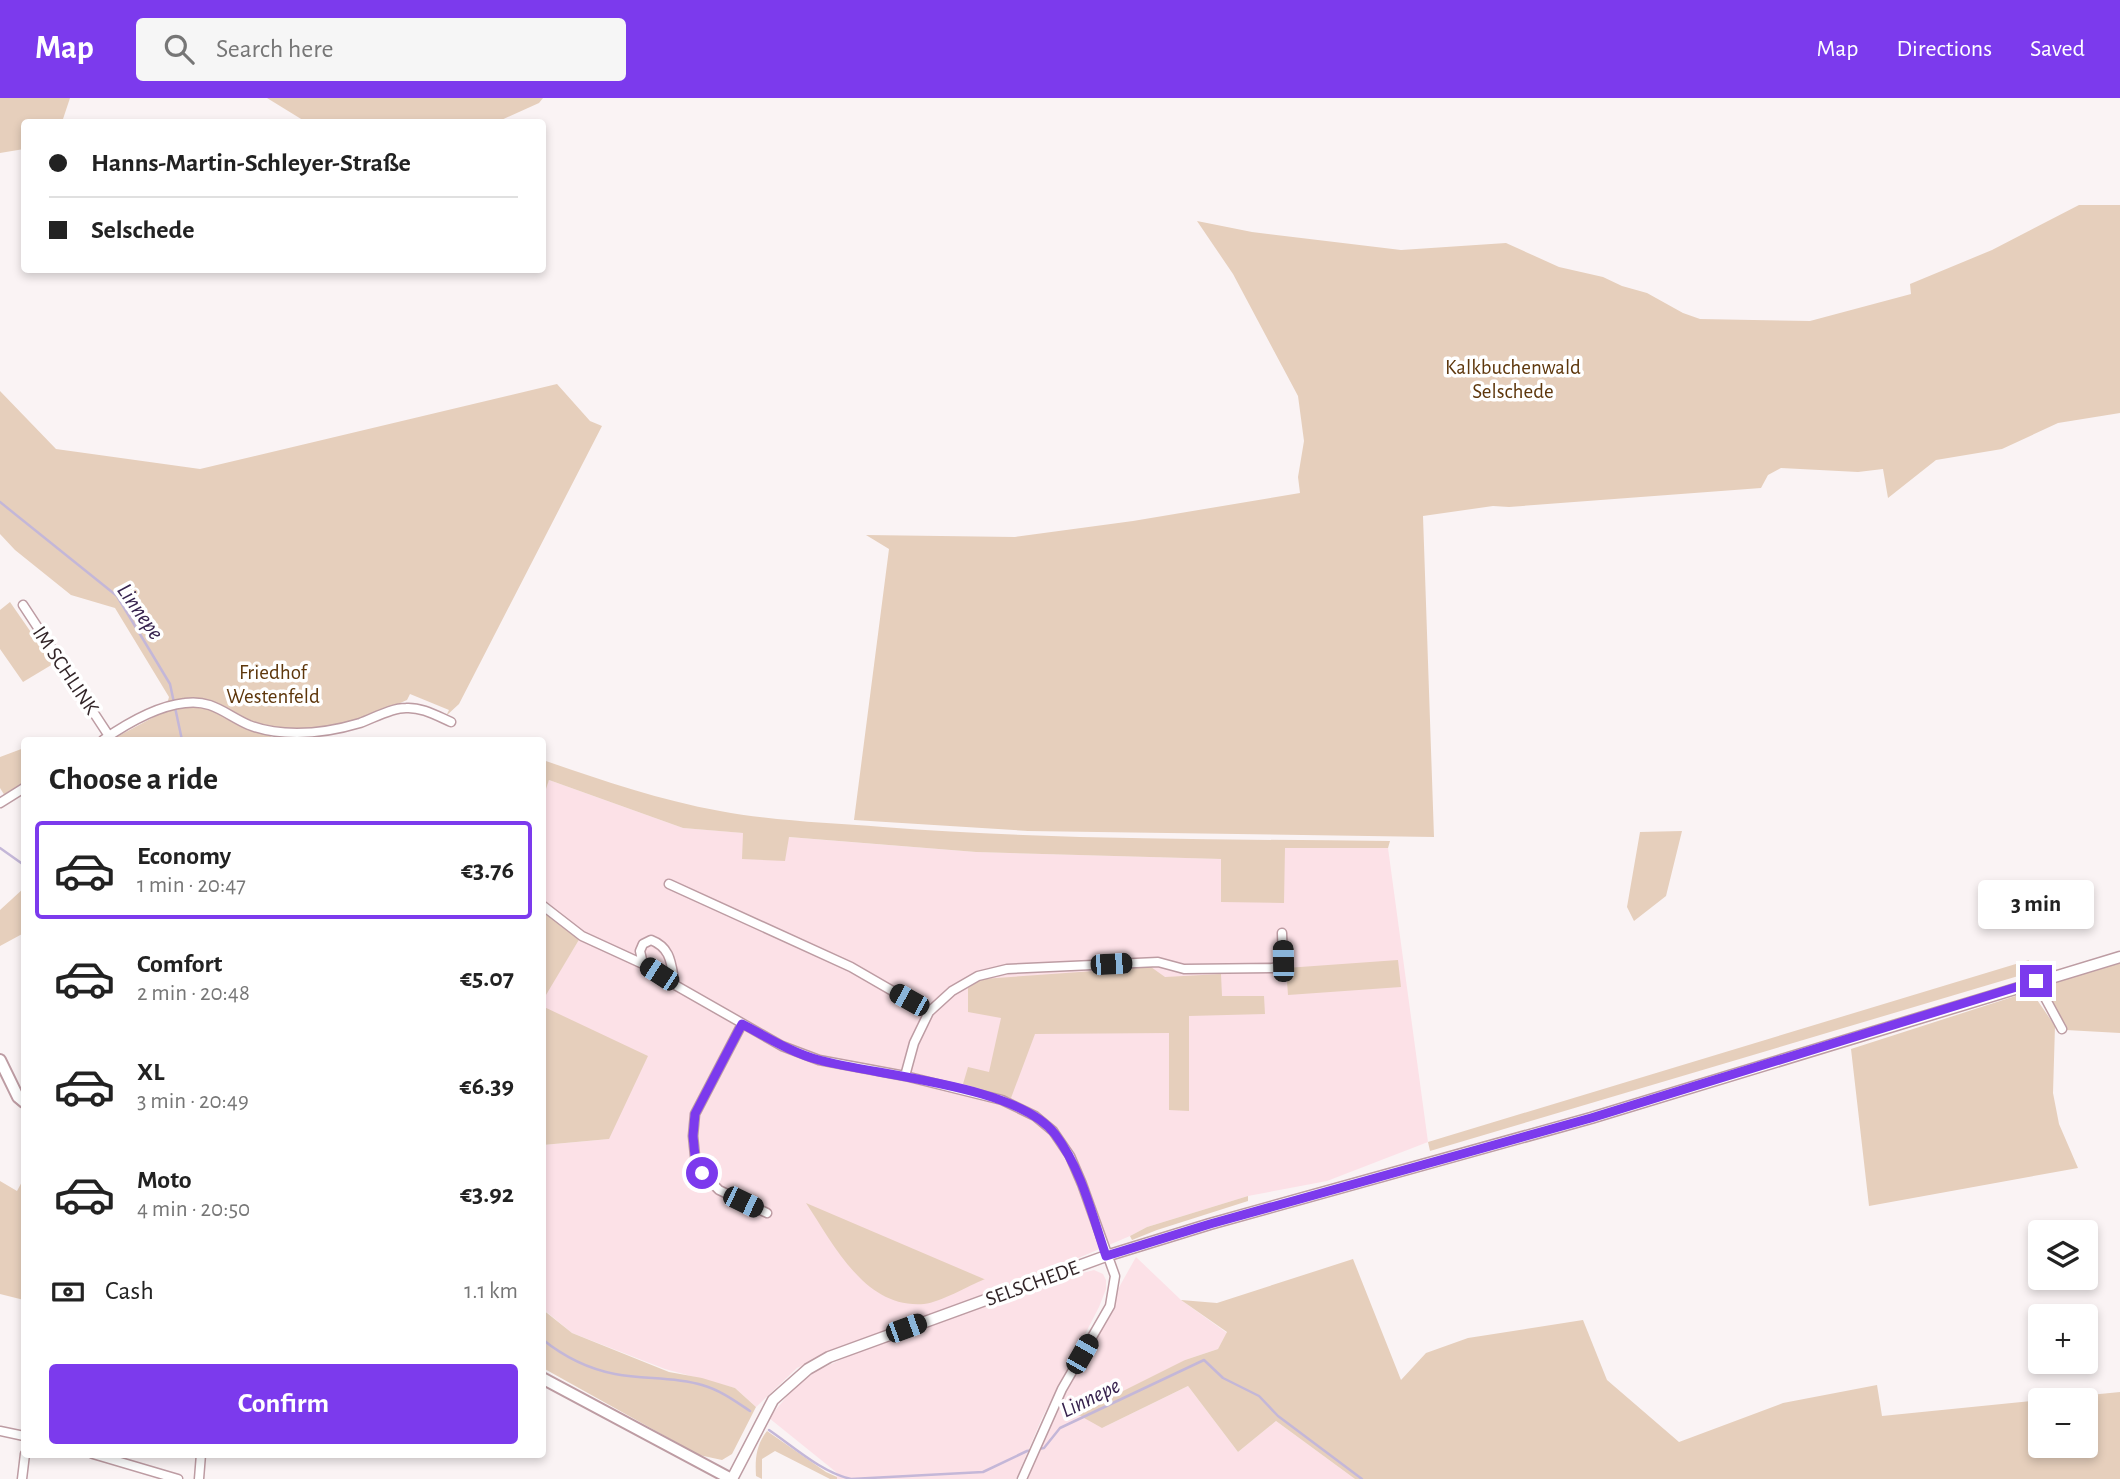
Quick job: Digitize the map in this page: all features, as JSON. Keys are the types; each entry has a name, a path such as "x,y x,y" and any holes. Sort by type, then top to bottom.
{"main road":[{"path":"0,1060 21,1100"},
{"path":"546,1380 732,1479"}],"street":[{"name":"IM SCHLINK","path":"23,605 105,737"},
{"name":"IM SCHLINK","path":"108,737 166,707 203,702 216,706 241,721 273,732 299,733 342,729 403,707 420,709 452,722"},
{"path":"273,732 280,737"},
{"path":"0,803 21,790"},
{"path":"669,884 851,967 929,1012"},
{"path":"546,908 582,936 643,964 782,1046 819,1060 905,1076 1002,1100 1035,1116 1053,1131 1070,1156 1082,1184 1115,1276 1110,1306 1062,1389 1023,1479"},
{"path":"905,1076 914,1042 929,1012 952,991 978,976 1007,969 1158,962 1184,969 1274,968 1283,961 1282,933"},
{"path":"643,964 640,951 643,944 651,940 662,944 668,953 675,985"},
{"name":"SELSCHEDE","path":"732,1479 773,1400 808,1369 829,1357 1106,1256 1210,1224 1591,1118 2120,957"},
{"path":"2036,981 2062,1030"},
{"path":"742,1024 695,1114 695,1156 702,1173 719,1190 767,1213"},
{"path":"0,1431 21,1435"},
{"path":"22,1479 25,1458"},
{"path":"107,1458 178,1479"},
{"path":"199,1479 201,1458"}],"shaded area":[{"path":"549,780 683,828 744,833 743,859 788,837 976,852 1221,859 1221,901 1285,848 1388,848 1428,1142 1327,1181 1248,1196 1147,1227 1036,1276 832,1352 797,1368 756,1407 735,1388 665,1369 572,1333 546,1311 546,1145 609,1139 546,1012 546,993 581,932 546,903 546,788"},
{"path":"1136,1257 1181,1300 1227,1333 1218,1349 1185,1360 1102,1428 1188,1386 1238,1452 1276,1421 1355,1479 1028,1479 1062,1389"},
{"path":"1094,1270 1103,1274 1106,1289 1042,1418 1016,1479 837,1479 836,1472 769,1418 792,1390 816,1371 873,1345 1056,1280"}],"green space":[{"path":"0,98 70,98 63,119 21,119 21,150 0,153"},
{"path":"267,98 543,98 539,103 504,119 301,119"},
{"name":"Kalkbuchenwald Selschede","path":"2079,205 2120,205 2120,413 2058,423 2002,449 1936,460 1888,498 1883,469 1858,472 1781,468 1768,475 1761,488 1493,506 1423,516 1434,837 1028,831 854,820 889,549 866,535 1015,537 1133,521 1300,493 1298,477 1304,441 1298,396 1233,274 1197,221 1252,232 1401,250 1506,243 1559,267 1603,277 1647,293 1683,313 1700,319 1810,321 1911,294 1910,284 1992,250"},
{"name":"Friedhof Westenfeld","path":"557,384 590,421 602,426 459,704 446,716 449,710 410,694 407,700 354,723 303,731 260,726 212,701 202,699 194,698 167,704 169,697 115,608 71,595 15,550 0,534 0,391 56,449 200,469"},
{"path":"10,602 53,664 23,682 0,649 0,610"},
{"path":"185,705 208,708 232,716 271,737 117,737 167,710"},
{"path":"21,749 21,786 5,796 0,788 0,757"},
{"path":"546,761 608,782 720,811 781,819 946,831 1136,838 1390,841 1388,848 1285,848 1284,903 1221,902 1221,859 976,852 789,837 785,861 742,859 743,833 683,828 549,780 546,789"},
{"path":"1682,831 1666,896 1634,921 1627,907 1640,832"},
{"path":"21,891 21,935 0,946 0,910"},
{"path":"546,910 580,938 546,995"},
{"path":"1398,960 1401,987 1288,995 1286,968"},
{"path":"2029,960 2025,974 1430,1151 1428,1142"},
{"path":"2120,962 2120,1033 2066,1030 2050,999 2050,986 2054,980"},
{"path":"1151,967 1165,977 1221,974 1222,996 1264,996 1265,1014 1189,1016 1189,1111 1169,1110 1169,1033 1035,1034 1011,1098 963,1084 968,1067 989,1072 1001,1018 968,1012 968,988 982,979"},
{"path":"2031,991 2055,1026 2053,1093 2059,1124 2078,1168 1869,1206 1851,1049"},
{"path":"546,1008 648,1056 609,1139 546,1145"},
{"path":"0,1181 17,1191 21,1184 21,1299 0,1294"},
{"path":"1248,1196 1248,1201 1132,1240 1130,1236 1147,1227"},
{"path":"806,1203 985,1279 931,1303 903,1303 885,1296 853,1271"},
{"path":"1353,1259 1401,1380 1426,1353 1468,1338 1583,1320 1607,1380 1679,1442 1783,1403 1877,1385 1882,1416 2028,1401 2028,1458 2098,1458 2098,1394 2120,1392 2120,1479 1355,1479 1276,1421 1238,1452 1188,1386 1102,1428 1077,1414 1185,1360 1218,1349 1227,1332 1181,1300 1217,1303"},
{"path":"546,1312 572,1333 669,1372 735,1388 756,1407 732,1454 722,1460 699,1455 546,1370"},
{"path":"767,1431 837,1479 830,1479 775,1451 762,1459 762,1479 756,1476 757,1452"}],"waterway":[{"name":"Linnepe","path":"0,502 117,596 170,684 181,737"},
{"path":"0,848 21,863"},
{"name":"Linnepe","path":"546,1342 567,1356 596,1369 626,1376 680,1380 702,1385 750,1411"},
{"name":"Linnepe","path":"769,1430 818,1465 851,1479 983,1472 1027,1451 1044,1448 1060,1428 1204,1360 1223,1378 1259,1396 1278,1416 1362,1479"}],"route":[{"path":"702,1173 695,1156 695,1114 742,1024 782,1046 819,1060 905,1076 1002,1100 1035,1116 1053,1131 1070,1156 1106,1256 1210,1224 1591,1118 2036,981"}]}
